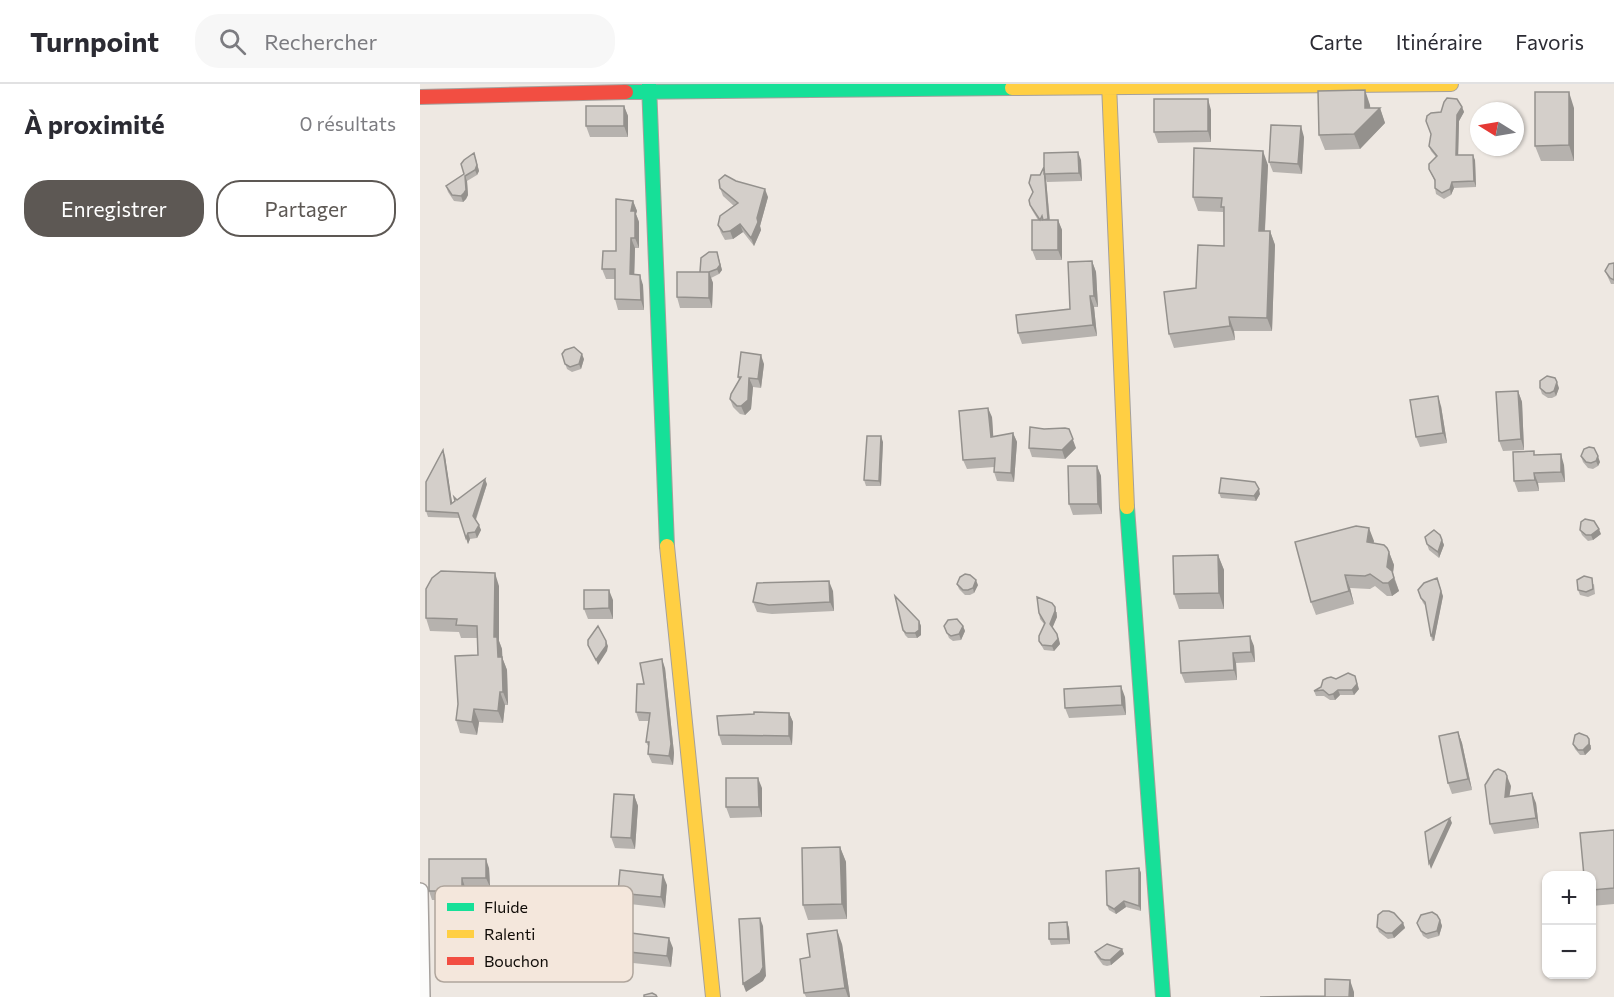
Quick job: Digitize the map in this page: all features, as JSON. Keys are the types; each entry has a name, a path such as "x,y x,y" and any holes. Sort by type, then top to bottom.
{"street":[{"path":"420,97 650,88 1451,84"},
{"path":"1109,86 1128,531 1163,997"},
{"path":"650,88 668,567 713,997"},
{"path":"420,891 422,997"}],"building":[{"path":"1365,90 1365,108 1380,108 1354,134 1319,135 1318,91"},
{"path":"1535,92 1569,92 1569,145 1535,146"},
{"path":"1447,98 1457,99 1462,107 1457,115 1456,155 1473,156 1474,181 1452,182 1450,189 1442,193 1435,188 1435,180 1429,169 1429,164 1437,156 1429,146 1431,134 1426,121 1427,116 1431,113 1441,112"},
{"path":"1154,99 1208,99 1208,131 1154,132"},
{"path":"586,106 624,106 624,126 586,126"},
{"path":"1271,125 1301,126 1298,164 1269,162"},
{"path":"1194,148 1263,151 1259,231 1270,231 1267,318 1229,317 1230,326 1169,334 1164,292 1196,288 1198,245 1224,246 1222,198 1193,197"},
{"path":"1078,152 1079,173 1044,174 1044,153"},
{"path":"474,153 477,165 475,170 465,176 466,190 461,196 452,195 446,186 464,174 461,164"},
{"path":"1044,167 1048,219 1043,220 1042,216 1040,220 1030,205 1029,200 1033,192 1029,183 1031,175 1040,175"},
{"path":"725,175 736,181 765,189 757,218 758,222 751,238 740,224 730,231 723,232 718,225 720,216 738,203 720,188 719,180"},
{"path":"616,199 633,201 631,211 635,211 635,238 631,238 630,274 640,275 641,300 615,299 615,269 602,269 603,251 616,251"},
{"path":"1032,220 1058,220 1058,250 1032,250"},
{"path":"709,252 717,252 720,265 709,272 700,272 701,258"},
{"path":"1092,261 1094,296 1090,296 1093,325 1018,333 1016,315 1070,309 1068,262"},
{"path":"1614,263 1614,280 1605,271 1609,264"},
{"path":"677,272 709,272 709,298 677,297"},
{"path":"574,347 582,354 579,364 570,367 565,364 562,354 565,350"},
{"path":"741,352 761,355 758,379 749,378 748,400 741,406 737,406 730,399 741,377 738,377"},
{"path":"1547,376 1555,378 1557,382 1554,391 1550,393 1540,388 1540,381"},
{"path":"1518,391 1521,439 1499,441 1496,392"},
{"path":"1438,396 1443,433 1416,437 1410,400"},
{"path":"988,408 991,437 1013,433 1011,473 994,472 995,458 963,460 959,411"},
{"path":"1030,427 1069,429 1073,439 1062,450 1029,448"},
{"path":"867,436 881,436 879,481 864,480"},
{"path":"1594,448 1598,456 1596,461 1591,463 1586,462 1581,456 1584,449"},
{"path":"443,450 451,504 455,501 454,497 457,500 485,479 473,516 479,525 475,532 468,533 466,538 458,513 426,511 426,482"},
{"path":"1534,451 1534,455 1561,454 1561,472 1534,473 1535,480 1514,481 1513,452"},
{"path":"1068,466 1097,466 1098,504 1069,504"},
{"path":"1221,478 1255,482 1259,489 1254,496 1219,493"},
{"path":"1585,519 1594,521 1599,529 1591,535 1586,535 1580,530 1581,522"},
{"path":"1356,526 1369,528 1367,542 1384,545 1387,548 1389,552 1387,567 1392,571 1394,578 1388,583 1383,583 1370,574 1345,575 1349,591 1311,602 1295,542"},
{"path":"1434,530 1442,540 1438,552 1427,544 1425,537"},
{"path":"1218,555 1219,593 1174,594 1173,556"},
{"path":"441,571 495,573 494,637 497,637 498,657 502,657 503,692 500,692 498,711 474,709 472,722 456,720 458,704 455,656 478,655 477,626 456,625 457,619 426,618 426,589 432,578"},
{"path":"965,574 976,580 973,588 968,590 963,590 957,584 960,577"},
{"path":"1584,576 1592,578 1593,589 1586,592 1578,590 1577,580"},
{"path":"1437,578 1441,591 1431,636 1425,602 1418,590 1424,583"},
{"path":"829,581 830,602 769,605 753,602 757,583"},
{"path":"584,590 609,590 609,608 584,609"},
{"path":"895,596 919,621 919,630 915,633 906,633 903,630"},
{"path":"1037,597 1052,603 1055,607 1050,624 1058,639 1052,646 1042,645 1039,641 1045,623 1039,613"},
{"path":"957,619 963,626 959,634 951,636 944,626 948,620"},
{"path":"598,626 606,641 606,646 596,660 588,645 588,640"},
{"path":"1250,636 1251,652 1233,653 1234,670 1181,673 1179,641"},
{"path":"662,659 671,744 669,756 648,754 649,742 646,742 650,713 636,712 637,684 644,684 640,663"},
{"path":"1348,673 1355,676 1357,684 1352,690 1338,690 1329,695 1323,690 1314,691 1321,687 1323,680 1331,677 1336,679"},
{"path":"1121,686 1122,705 1065,708 1064,689"},
{"path":"754,712 789,713 789,736 719,735 717,716 754,714"},
{"path":"1458,732 1468,779 1448,783 1439,736"},
{"path":"1579,733 1589,739 1589,744 1583,750 1578,750 1573,744 1575,735"},
{"path":"1498,769 1505,772 1507,776 1505,797 1532,793 1536,818 1490,824 1485,785 1494,771"},
{"path":"726,778 758,778 759,807 726,807"},
{"path":"614,794 634,795 631,838 611,837"},
{"path":"1450,818 1429,863 1425,832"},
{"path":"1614,830 1614,888 1596,890 1596,871 1584,871 1580,833"},
{"path":"840,847 842,904 803,905 802,848"},
{"path":"429,859 486,859 486,878 462,878 462,886 435,886 435,891 429,891"},
{"path":"1139,868 1139,906 1124,901 1114,909 1107,905 1106,871"},
{"path":"620,870 663,875 661,897 633,894 633,886 619,886"},
{"path":"1383,911 1394,913 1403,923 1392,933 1386,933 1377,927 1378,915"},
{"path":"1432,912 1440,920 1437,931 1426,934 1421,931 1417,923 1421,915"},
{"path":"760,918 763,967 760,973 743,984 739,919"},
{"path":"1067,922 1068,939 1049,939 1049,923"},
{"path":"837,930 845,988 804,993 800,959 810,957 807,934"},
{"path":"633,933 669,938 667,956 633,952"},
{"path":"1107,944 1122,949 1110,960 1101,959 1095,952"},
{"path":"1325,979 1350,980 1349,997 1260,997 1325,996"},
{"path":"652,993 657,997 644,997 644,995"}],"traffic: fast":[{"path":"649,84 667,546"},
{"path":"626,92 1012,88"},
{"path":"1127,507 1163,997"}],"traffic: slow":[{"path":"1109,84 1127,507"},
{"path":"1012,88 1451,84"},
{"path":"667,546 713,997"}],"traffic: jam":[{"path":"420,97 626,92"}]}
